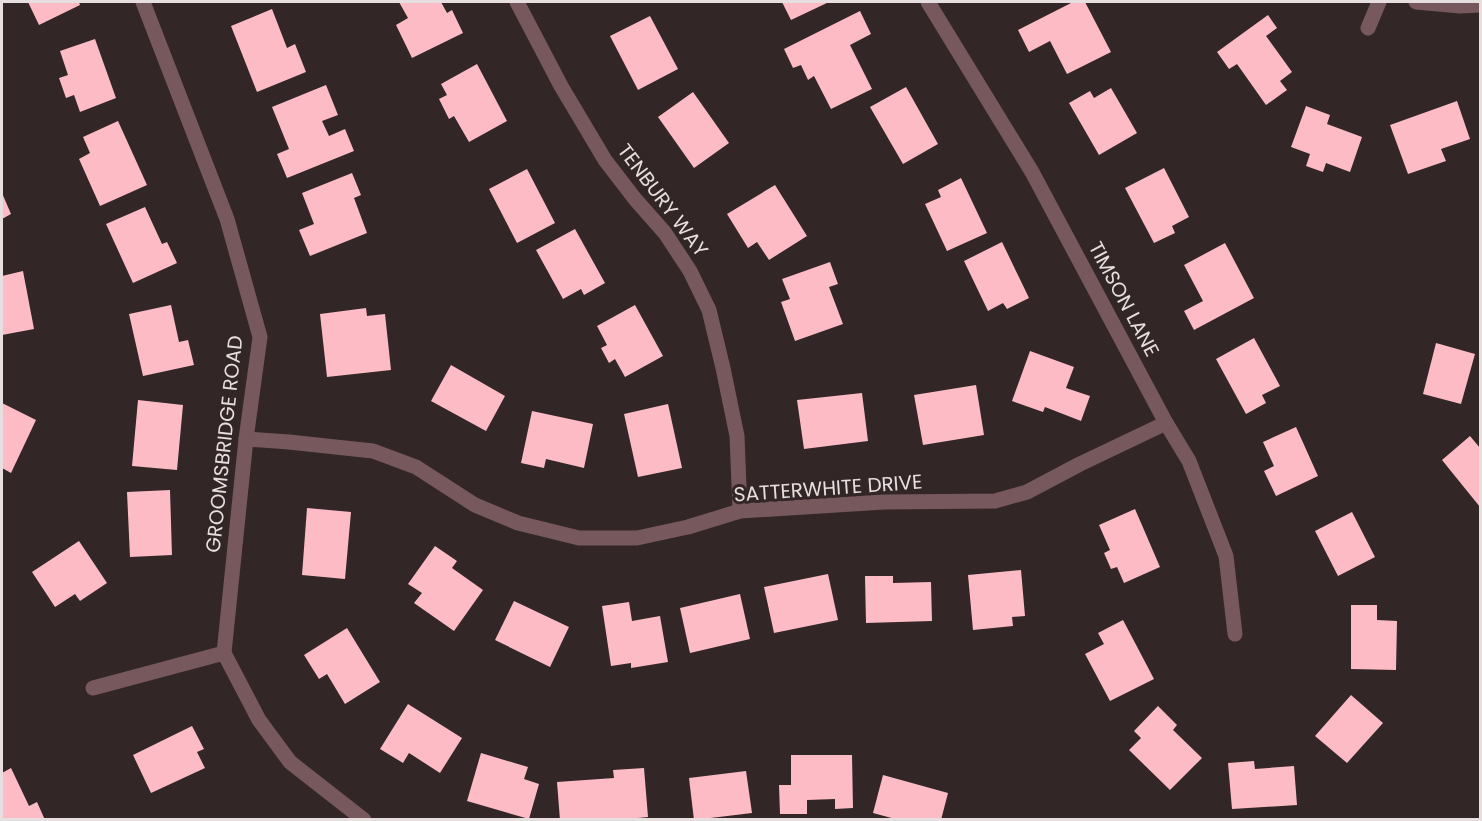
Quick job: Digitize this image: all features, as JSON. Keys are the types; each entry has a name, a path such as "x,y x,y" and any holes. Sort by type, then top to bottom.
{"street":[{"name":"GROOMSBRIDGE ROAD","path":"143,2 227,219 260,338 246,439 224,653"},
{"name":"TENBURY WAY","path":"517,2 561,86 605,160 665,233 690,271 709,310 737,436 740,511"},
{"name":"TIMSON LANE","path":"928,2 1032,172 1166,423 1189,461 1227,556 1235,634"},
{"path":"1368,28 1379,2"},
{"path":"1416,2 1460,6 1480,5"},
{"name":"SATTERWHITE DRIVE","path":"246,439 373,451 416,467 476,505 518,523 579,538 637,538 687,527 740,511 884,502 994,501 1027,492 1166,423"},
{"path":"93,688 224,653 259,720 290,762 364,819"}],"building":[{"path":"28,2 79,2 80,5 39,25"},
{"path":"399,2 441,2 447,13 452,10 463,33 412,58 396,25 408,18"},
{"path":"782,2 829,2 791,20"},
{"path":"1073,2 1085,2 1111,52 1067,74 1050,41 1029,52 1018,30"},
{"path":"272,9 287,48 295,44 306,72 257,92 231,26"},
{"path":"860,11 871,34 850,45 872,89 831,109 814,76 808,80 801,65 793,68 784,49"},
{"path":"1268,15 1277,28 1266,36 1292,72 1280,81 1287,90 1266,105 1237,64 1229,69 1217,52"},
{"path":"650,16 678,69 638,90 610,36"},
{"path":"95,39 116,98 80,112 74,95 66,98 59,78 68,75 60,51"},
{"path":"477,64 507,121 469,142 454,116 449,119 439,99 447,95 441,84"},
{"path":"326,85 338,115 322,121 329,136 345,129 354,151 287,178 277,154 289,149 272,107"},
{"path":"906,87 938,144 903,164 870,107"},
{"path":"1111,88 1137,133 1099,155 1069,103 1090,91 1094,98"},
{"path":"693,92 729,143 694,168 658,117"},
{"path":"1457,101 1470,139 1441,149 1446,161 1408,174 1390,125"},
{"path":"1306,106 1330,115 1327,124 1362,137 1350,172 1326,163 1323,172 1306,166 1310,154 1291,147"},
{"path":"118,121 147,185 100,206 79,159 90,153 83,137"},
{"path":"1164,168 1189,217 1172,226 1175,233 1154,243 1125,188"},
{"path":"527,169 555,223 517,243 489,189"},
{"path":"352,173 361,195 354,198 367,233 310,256 299,230 314,224 302,193"},
{"path":"961,178 987,233 947,251 925,204 941,197 938,190"},
{"path":"775,185 807,236 769,260 757,242 748,248 727,214"},
{"path":"2,193 11,214 2,219"},
{"path":"145,207 162,244 167,242 177,263 133,283 106,224"},
{"path":"575,229 605,283 584,295 581,289 563,299 536,250"},
{"path":"1002,242 1029,298 1007,309 1003,303 988,311 964,261"},
{"path":"1225,243 1254,298 1194,330 1184,311 1203,301 1184,265"},
{"path":"830,262 838,284 829,287 843,324 795,341 781,302 790,299 782,279"},
{"path":"23,271 34,329 2,335 2,276"},
{"path":"171,305 179,342 188,340 194,365 143,376 129,314"},
{"path":"635,305 663,356 625,377 615,359 609,363 601,348 607,345 597,326"},
{"path":"366,308 367,316 385,314 391,370 327,377 320,314"},
{"path":"1254,338 1280,386 1262,395 1266,403 1246,414 1216,359"},
{"path":"1436,343 1475,354 1461,404 1423,394"},
{"path":"1030,351 1074,367 1066,388 1090,396 1081,421 1045,407 1043,412 1012,401"},
{"path":"451,365 505,396 486,431 431,401"},
{"path":"976,385 984,435 923,445 914,395"},
{"path":"862,393 868,441 804,449 797,400"},
{"path":"138,400 183,405 177,470 132,466"},
{"path":"2,403 36,420 11,473 2,468"},
{"path":"668,404 682,468 638,477 624,414"},
{"path":"532,411 593,424 584,468 546,459 544,468 521,463"},
{"path":"1296,427 1318,476 1276,496 1264,471 1274,466 1263,442"},
{"path":"1470,436 1480,448 1480,507 1442,460"},
{"path":"170,490 172,555 130,557 127,492"},
{"path":"307,508 351,512 345,579 302,575"},
{"path":"1135,509 1160,567 1124,583 1117,567 1111,569 1104,553 1110,550 1099,525"},
{"path":"1352,512 1375,557 1338,576 1315,531"},
{"path":"79,541 107,583 80,601 75,594 55,607 32,572"},
{"path":"435,546 457,561 452,568 483,590 454,631 414,603 422,593 408,584"},
{"path":"1021,570 1025,616 1012,617 1013,626 973,630 968,575"},
{"path":"828,574 838,620 774,633 764,587"},
{"path":"865,576 893,576 893,583 931,582 932,621 866,623"},
{"path":"740,594 750,639 690,653 680,608"},
{"path":"514,601 569,627 550,667 495,640"},
{"path":"629,602 632,621 660,616 668,662 631,668 631,663 611,666 602,606"},
{"path":"1351,605 1377,605 1377,620 1397,621 1396,670 1351,669"},
{"path":"1123,620 1154,679 1110,701 1085,654 1104,644 1098,633"},
{"path":"347,628 380,682 345,704 327,674 319,679 304,655"},
{"path":"1351,695 1383,723 1347,763 1315,736"},
{"path":"408,704 462,738 440,773 409,753 403,763 380,749"},
{"path":"1158,706 1177,725 1173,730 1202,758 1170,790 1129,750 1141,738 1134,731"},
{"path":"192,726 204,749 197,752 205,768 151,793 133,755"},
{"path":"481,753 528,767 524,779 539,784 529,819 467,801"},
{"path":"791,755 852,755 853,808 835,809 835,799 807,800 807,814 780,814 779,785 791,785"},
{"path":"1254,761 1255,769 1294,766 1297,805 1232,809 1228,763"},
{"path":"11,768 29,806 37,802 45,820 2,820 2,773"},
{"path":"644,768 648,817 618,820 560,820 557,782 614,778 613,770"},
{"path":"746,771 752,813 694,820 689,778"},
{"path":"883,775 948,793 941,820 899,820 873,813"}]}
